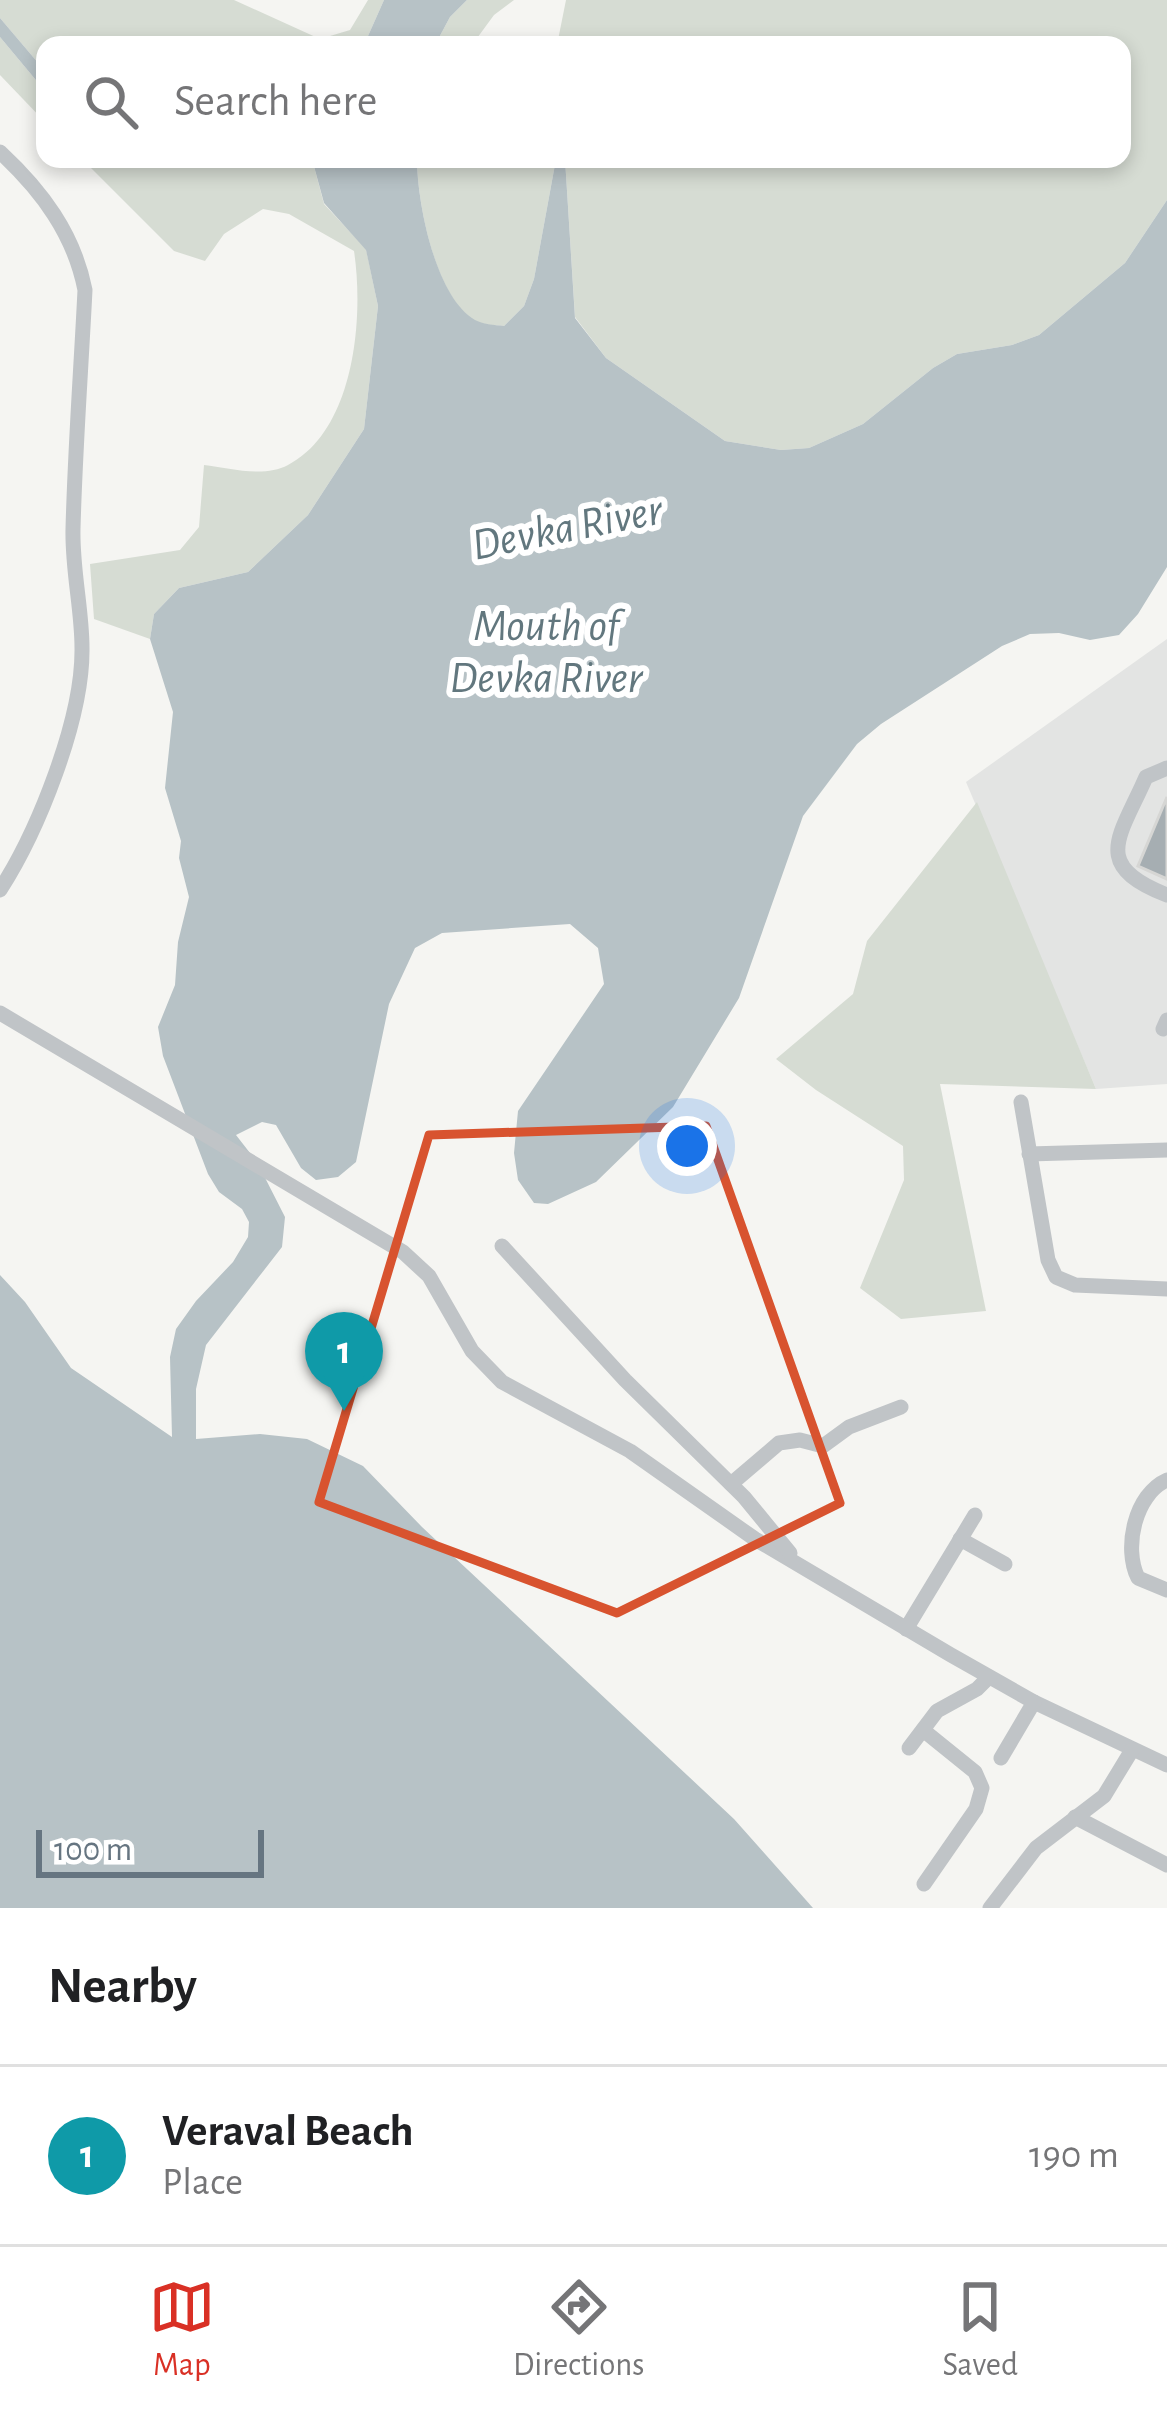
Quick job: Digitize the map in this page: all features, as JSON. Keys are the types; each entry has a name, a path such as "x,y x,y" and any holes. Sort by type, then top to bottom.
{"street":[{"path":"0,152 58,218 79,261 85,290 73,530 82,642 80,687 26,850 0,890"},
{"path":"1167,768 1146,777 1116,845 1125,873 1138,884 1167,895"},
{"path":"0,1013 404,1252 429,1276 472,1351 502,1382 630,1451 755,1539 989,1677 1167,1766"},
{"path":"1021,1102 1048,1260 1056,1277 1075,1285 1167,1289"},
{"path":"1030,1154 1167,1150"},
{"path":"502,1246 625,1381 731,1484 800,1564"},
{"path":"731,1484 779,1443 800,1440 823,1446 849,1427 901,1407"},
{"path":"1167,1480 1144,1495 1132,1566 1138,1578 1167,1590"},
{"path":"907,1629 975,1515"},
{"path":"960,1539 1005,1564"},
{"path":"909,1748 937,1712 989,1677"},
{"path":"1000,1759 1034,1702"},
{"path":"923,1730 975,1772 982,1788 976,1809 924,1884"},
{"path":"990,1908 1036,1848 1104,1796 1132,1750"},
{"path":"1075,1817 1167,1864"}],"highlighted area":[{"path":"706,1126 840,1503 617,1613 319,1502 429,1135"}],"shaded area":[{"path":"0,0 234,0 313,36 36,36 36,60 0,18"},
{"path":"368,0 384,0 368,36 330,36 350,30"},
{"path":"467,0 514,0 494,15 479,36 440,36"},
{"path":"566,0 1167,0 1167,200 1125,263 1039,335 1012,345 957,354 863,424 809,448 781,450 725,441 606,358 575,317 566,168 1131,168 1131,36 559,36"},
{"path":"0,37 36,80 36,113 0,75"},
{"path":"91,168 314,168 324,204 366,249 378,306 364,429 308,515 248,572 179,588 154,614 150,639 94,619 90,564 180,550 199,527 204,465 268,471 288,465 310,448 341,399 350,370 357,307 354,251 289,214 263,209 224,234 205,261 174,251"},
{"path":"418,168 554,168 534,279 524,306 504,326 475,321 449,292 431,247"},
{"path":"1167,639 1167,1084 1096,1089 966,782"},
{"path":"977,802 1096,1089 940,1084 986,1311 901,1319 860,1288 904,1180 903,1146 776,1059 853,994 867,941"}],"water":[{"path":"384,0 467,0 440,36 368,36"},
{"path":"0,18 36,60 36,80 0,37"},
{"name":"Mouth of Devka River","path":"314,168 418,168 431,247 449,291 475,320 504,326 524,306 534,279 554,168 566,168 575,318 606,358 725,441 781,450 809,448 863,424 957,354 1012,345 1039,335 1125,263 1167,200 1167,567 1119,635 1090,640 1059,633 1030,634 1002,646 857,744 803,816 739,998 673,1107 596,1182 548,1204 534,1203 518,1180 514,1153 518,1111 604,984 598,948 570,924 442,933 415,948 389,1004 356,1162 338,1177 316,1180 301,1168 276,1125 262,1122 236,1135 257,1162 285,1217 282,1247 206,1345 196,1389 196,1439 260,1434 307,1439 363,1466 734,1819 813,1908 0,1908 0,1275 71,1368 172,1437 170,1357 176,1329 248,1237 249,1222 242,1209 219,1192 208,1174 163,1056 158,1027 175,985 178,942 189,897 179,858 181,841 165,788 173,712 150,639 154,614 179,588 248,572 308,515 364,429 378,306 366,250 324,203"}],"building":[{"path":"1167,797 1167,879 1138,866"}],"place":[{"name":"Veraval Beach","path":"344,1411"}],"water label":[{"name":"Devka River","path":"567,528"}]}
